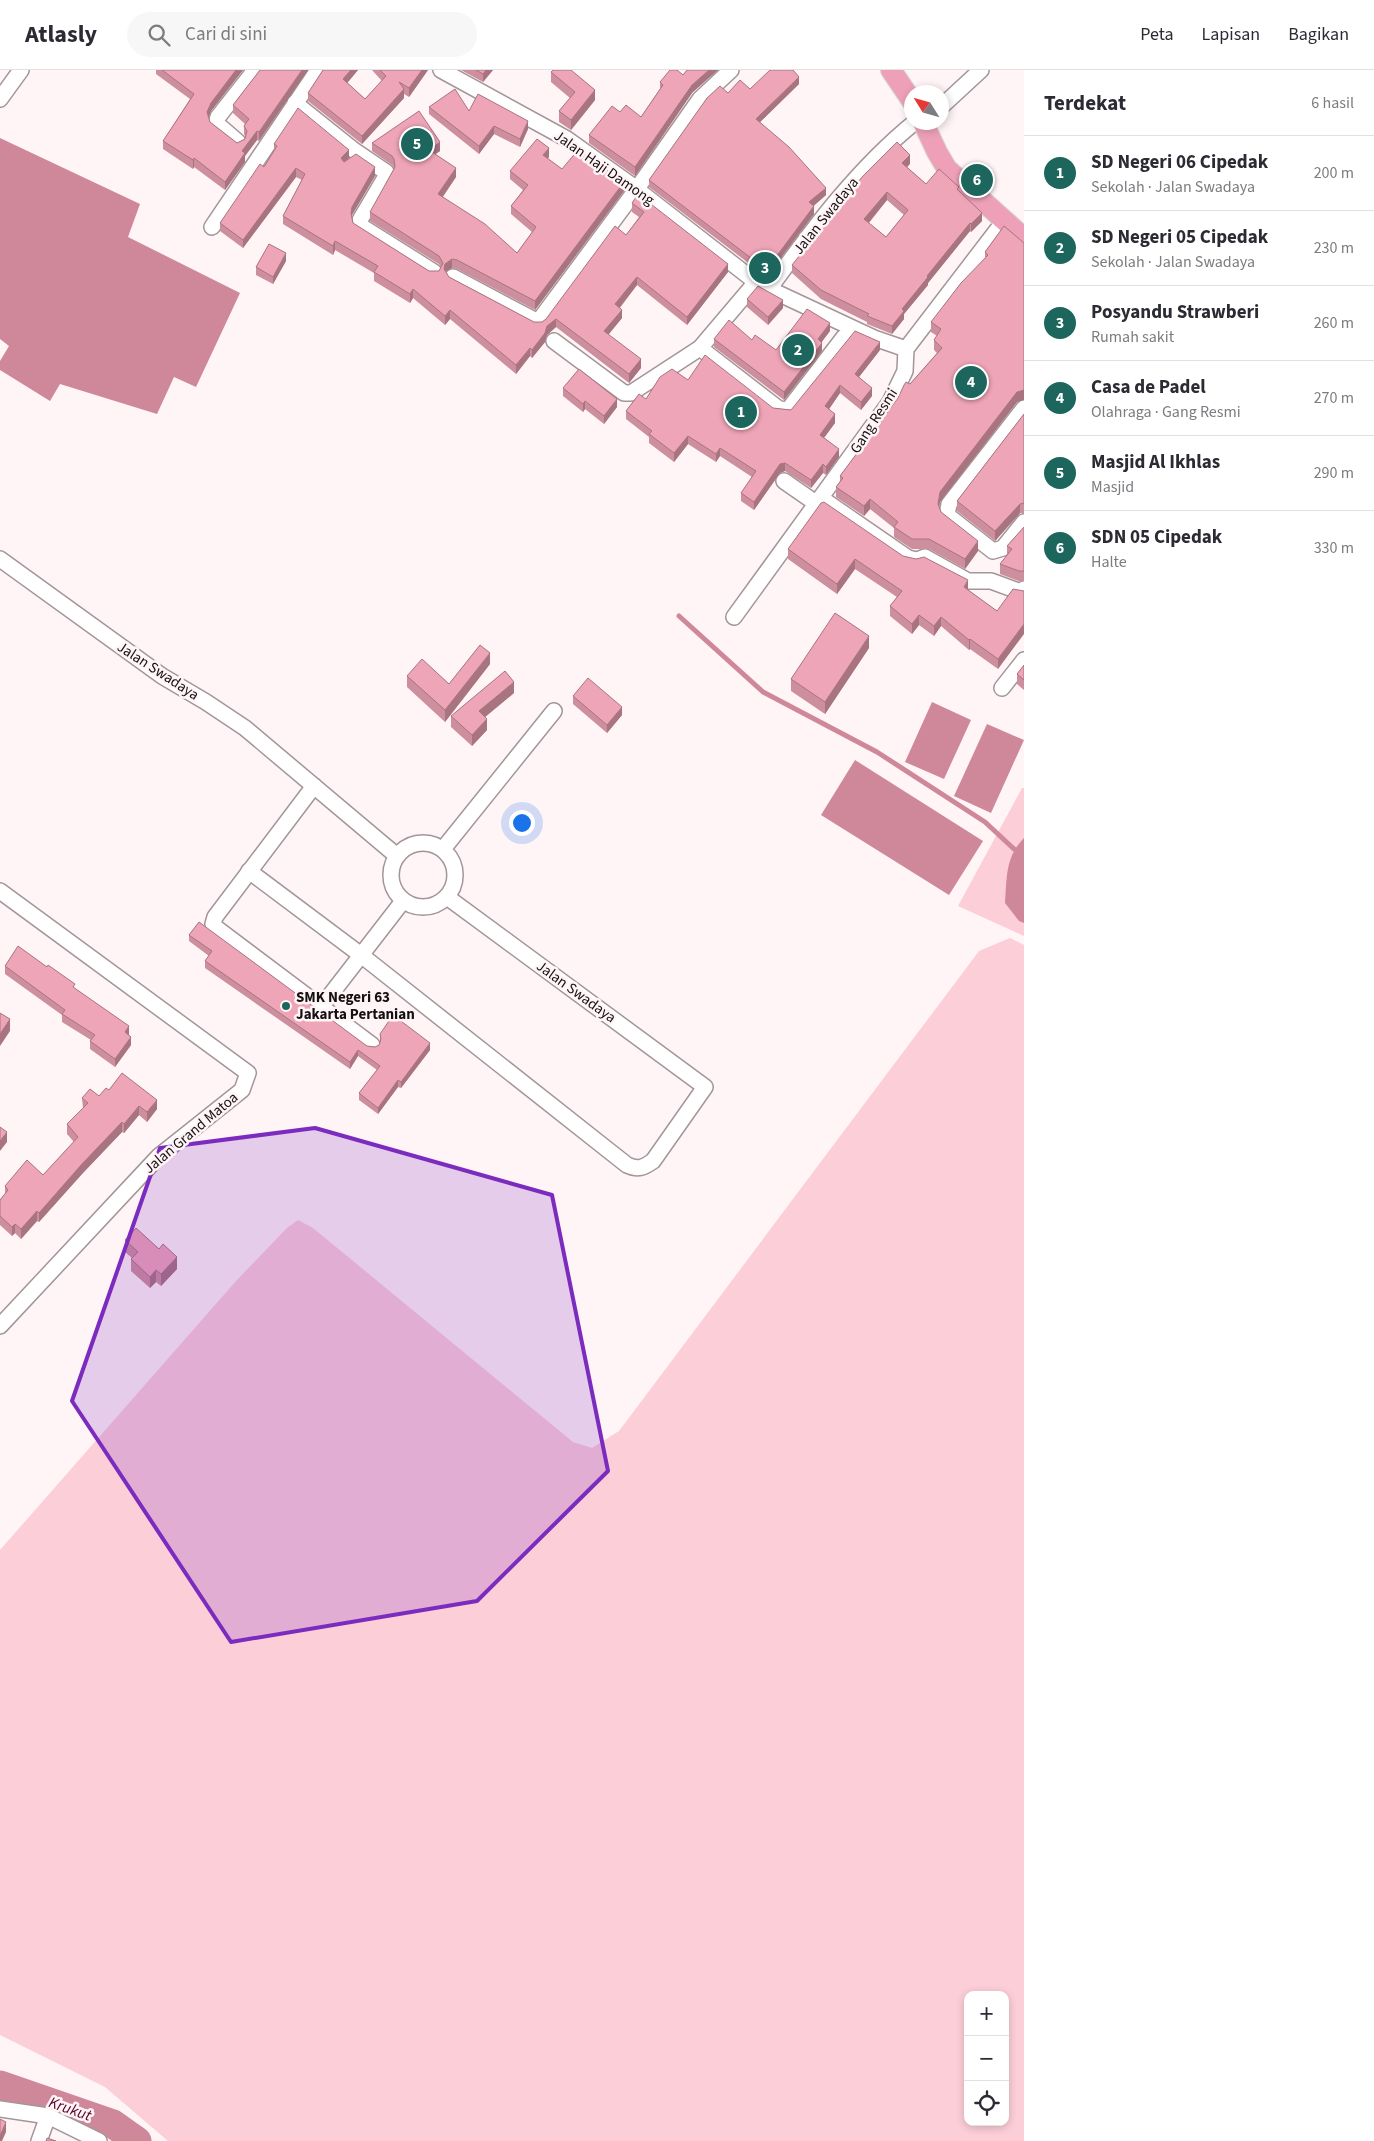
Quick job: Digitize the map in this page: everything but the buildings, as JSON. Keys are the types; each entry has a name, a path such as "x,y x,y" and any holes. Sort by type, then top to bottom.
{"main road":[{"path":"891,70 904,89"},
{"path":"927,130 947,169 1024,238"}],"street":[{"path":"0,99 21,70"},
{"path":"238,142 216,123 255,70"},
{"path":"212,227 318,70"},
{"name":"Jalan Haji Damong","path":"441,70 567,139 763,285 874,338 906,349"},
{"path":"453,276 538,322 700,100 731,70"},
{"path":"949,100 981,70"},
{"path":"295,103 355,151 386,172 386,176 360,220 361,226 434,272"},
{"name":"Jalan Swadaya","path":"554,341 628,393 700,348 763,285 884,149 906,130"},
{"path":"906,349 1004,221"},
{"path":"700,348 779,409 788,410 844,337"},
{"name":"Gang Resmi","path":"734,617 890,402 905,371 906,349"},
{"path":"1024,408 949,504 947,510 947,515 993,551 1003,548 1024,522"},
{"path":"784,482 819,501 908,558 917,560 925,557 968,581 991,581 1021,592 1024,589"},
{"name":"Jalan Swadaya","path":"0,559 162,676 245,728 397,856"},
{"path":"1002,688 1024,660"},
{"path":"443,849 554,711"},
{"path":"314,786 214,917 213,924 372,1045"},
{"path":"418,843 431,844 443,849 452,859 456,872 454,886 447,897 437,905 426,908 413,907 403,901 395,891 391,880 392,867 397,856 406,848 418,843"},
{"path":"249,871 360,955"},
{"name":"Jalan Grand Matoa","path":"0,890 248,1073 242,1090 159,1156 0,1326"},
{"name":"Jalan Swadaya","path":"360,955 627,1165 636,1169 644,1167 653,1161 705,1087 447,897"},
{"path":"321,1007 403,901"},
{"path":"0,2109 48,2116 99,2141"},
{"path":"39,2141 48,2116"}],"highlighted area":[{"path":"315,1128 552,1195 608,1471 477,1601 231,1642 72,1401 160,1148"}],"shaded area":[{"path":"0,138 140,204 128,237 240,293 196,387 174,377 157,414 60,384 50,401 0,370 0,361 9,346 0,339"},
{"path":"932,702 971,720 944,779 905,762"},
{"path":"987,724 1024,740 991,813 954,796"},
{"path":"855,760 983,841 949,895 821,815"},
{"path":"1022,788 1024,788 1024,936 958,906"},
{"path":"1024,838 1024,923 1019,921 1005,903 1010,860"},
{"path":"1010,938 1024,945 1024,2141 168,2141 105,2087 0,2035 0,1550 236,1281 287,1228 298,1220 313,1228 573,1442 592,1448 619,1431 979,951"}],"waterway":[{"path":"679,616 763,692 877,752 985,822 1014,849 1024,853"},
{"name":"Krukut","path":"0,2085 113,2124 137,2141"}],"place":[{"name":"Masjid Al Ikhlas","path":"417,144"},
{"name":"SDN 05 Cipedak","path":"977,180"},
{"name":"Posyandu Strawberi","path":"765,268"},
{"name":"SD Negeri 05 Cipedak","path":"798,350"},
{"name":"Casa de Padel","path":"971,382"},
{"name":"SD Negeri 06 Cipedak","path":"741,412"},
{"name":"SMK Negeri 63 Jakarta Pertanian","path":"286,1006"}]}
